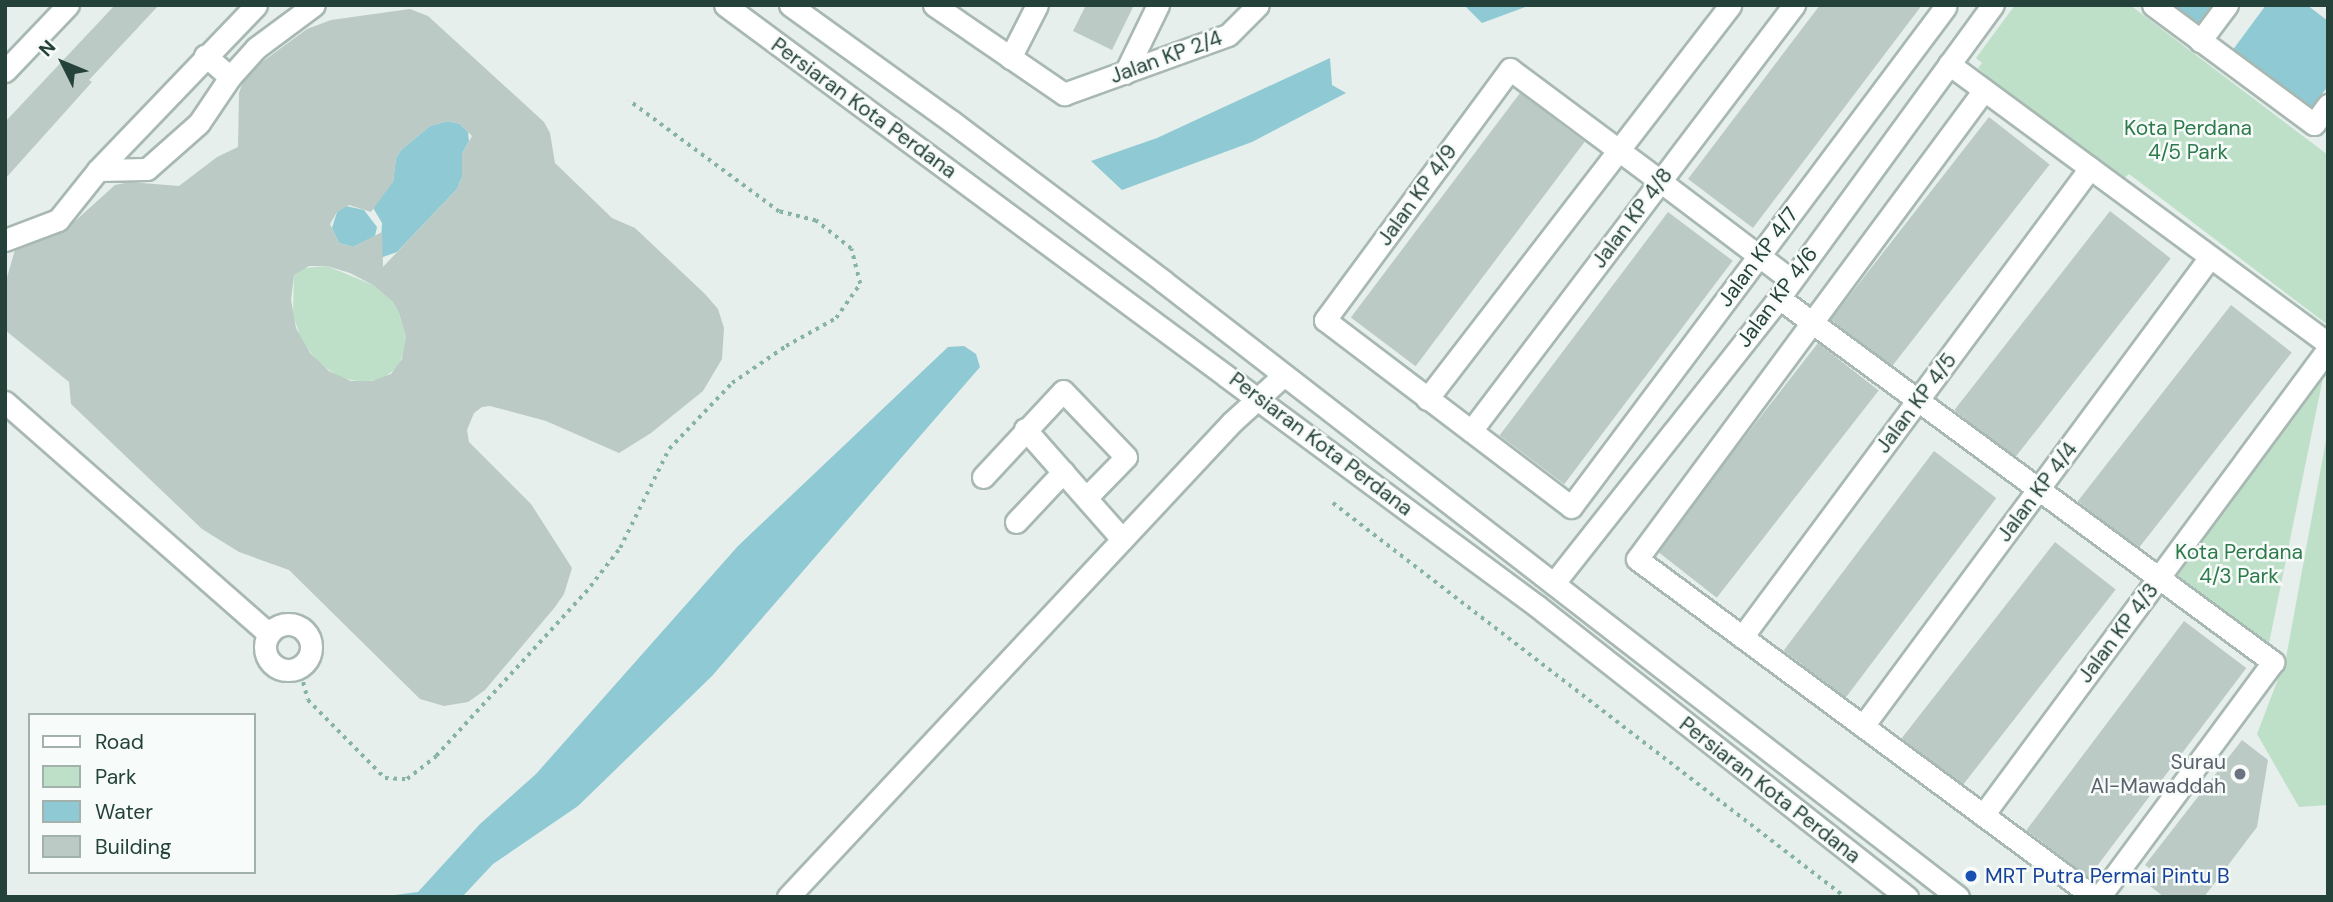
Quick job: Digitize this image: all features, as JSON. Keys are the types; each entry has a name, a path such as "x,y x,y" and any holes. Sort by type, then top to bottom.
{"street":[{"path":"5,71 68,5"},
{"path":"5,240 58,220 98,170 205,55 256,5"},
{"path":"98,170 147,169 199,123 230,77 256,48 314,5"},
{"name":"Persiaran Kota Perdana","path":"725,5 1537,606 1906,897"},
{"name":"Persiaran Kota Perdana","path":"790,5 951,121 1284,375 1958,897"},
{"path":"934,5 1010,58 1037,5"},
{"path":"1125,73 1158,5"},
{"name":"Jalan KP 2/4","path":"1010,58 1064,94 1228,35 1258,5"},
{"path":"1471,431 1427,399 1730,5"},
{"name":"Jalan KP 4/8","path":"1471,431 1794,5"},
{"name":"Jalan KP 4/6","path":"1554,583 1779,298 1993,5"},
{"path":"2153,5 2314,124 2328,105"},
{"path":"2200,41 2227,5"},
{"path":"1944,6 1974,31"},
{"name":"Jalan KP 4/7","path":"1471,431 1571,507 1944,6"},
{"path":"205,55 230,77"},
{"path":"1949,64 2328,343"},
{"name":"Jalan KP 4/9","path":"1427,399 1325,320 1510,69 1619,150"},
{"name":"Jalan KP 4/6","path":"1742,637 1637,559 1984,90"},
{"path":"1619,150 1791,280"},
{"name":"Jalan KP 4/5","path":"1742,637 2090,168"},
{"name":"Jalan KP 4/4","path":"1863,726 2210,257"},
{"path":"1742,637 2096,897 2273,662 1779,298"},
{"name":"Jalan KP 4/3","path":"1983,815 2328,349"},
{"path":"788,897 1232,422 1284,375"},
{"path":"983,477 1063,390 1126,457 1086,498"},
{"path":"5,402 269,634"},
{"path":"1025,429 1122,539"},
{"path":"1016,522 1063,472"},
{"path":"288,624 306,634 309,655 299,666 284,670 271,663 265,649 269,634 280,625 288,624"}],"path":[{"path":"299,666 308,700 385,778 407,779 436,756 592,584 620,548 669,449 732,383 786,346 836,318 860,284 851,248 816,221 779,212 628,101"},
{"path":"1333,503 1845,897"}],"green space":[{"name":"Kota Perdana 4/5 Park","path":"2015,5 2130,5 2328,155 2328,325 2129,174 2122,180 2038,120 1978,68 1982,63 1976,58"},
{"path":"327,266 373,285 393,302 399,313 406,337 405,349 398,367 382,379 362,382 341,378 319,363 302,342 293,315 294,275 304,268"},
{"name":"Kota Perdana 4/3 Park","path":"2325,368 2269,643 2176,575"},
{"path":"2328,429 2328,805 2299,807 2257,734 2286,658"}],"water":[{"path":"1464,5 1531,5 1482,23"},
{"path":"2167,5 2220,5 2201,31"},
{"path":"2266,5 2307,5 2328,21 2328,86 2311,109 2232,51"},
{"path":"1330,58 1332,85 1346,93 1252,142 1122,190 1091,161 1157,138"},
{"path":"448,121 460,124 468,132 469,141 462,154 462,177 457,189 397,252 380,258 382,223 372,206 393,182 396,158 401,150 430,126"},
{"path":"346,206 364,210 377,227 375,236 353,247 339,243 332,228 337,212"},
{"path":"964,346 976,354 980,367 712,676 578,806 493,864 462,897 379,897 418,892 480,824 536,774 738,546 948,347"}],"building":[{"path":"115,5 159,5 89,80 92,82 5,179 5,122"},
{"path":"1086,5 1134,5 1112,50 1073,31"},
{"path":"1820,5 1922,5 1753,228 1688,179"},
{"path":"410,9 428,16 544,122 550,133 555,163 612,218 635,228 705,294 718,309 724,328 722,359 703,391 651,433 619,453 546,421 490,406 482,407 474,413 467,430 469,442 531,504 572,568 564,594 555,607 485,690 468,702 444,706 420,699 289,570 239,552 202,529 71,404 69,382 5,330 5,284 15,250 63,232 115,185 130,182 179,186 217,157 238,147 239,93 243,82 262,62 307,29 331,20","holes":["448,121 460,124 472,136 462,154 462,177 457,189 383,267 382,232 353,247 339,243 330,224 337,212 349,205 371,212 393,182 396,158 401,150 430,126","309,266 327,266 350,273 373,285 393,302 406,337 402,359 391,374 372,381 351,381 329,371 310,353 296,328 291,300 294,275"]},
{"path":"1520,93 1585,142 1416,366 1351,317"},
{"path":"1989,117 2050,164 1891,367 1831,320"},
{"path":"2110,211 2171,258 2015,458 1954,410"},
{"path":"1668,212 1733,261 1564,484 1499,436"},
{"path":"2231,305 2292,352 2138,549 2078,501"},
{"path":"1818,343 1879,390 1717,598 1656,550"},
{"path":"1934,451 1996,498 1846,698 1784,651"},
{"path":"2055,542 2116,589 1962,786 1902,738"},
{"path":"2184,621 2246,668 2089,877 2026,830"},
{"path":"2242,740 2268,760 2257,827 2204,897 2164,897 2150,886 2159,875 2145,865"}],"place":[{"name":"Surau Al-Mawaddah","path":"2240,774"},
{"name":"MRT Putra Permai Pintu B","path":"1971,876"}]}
